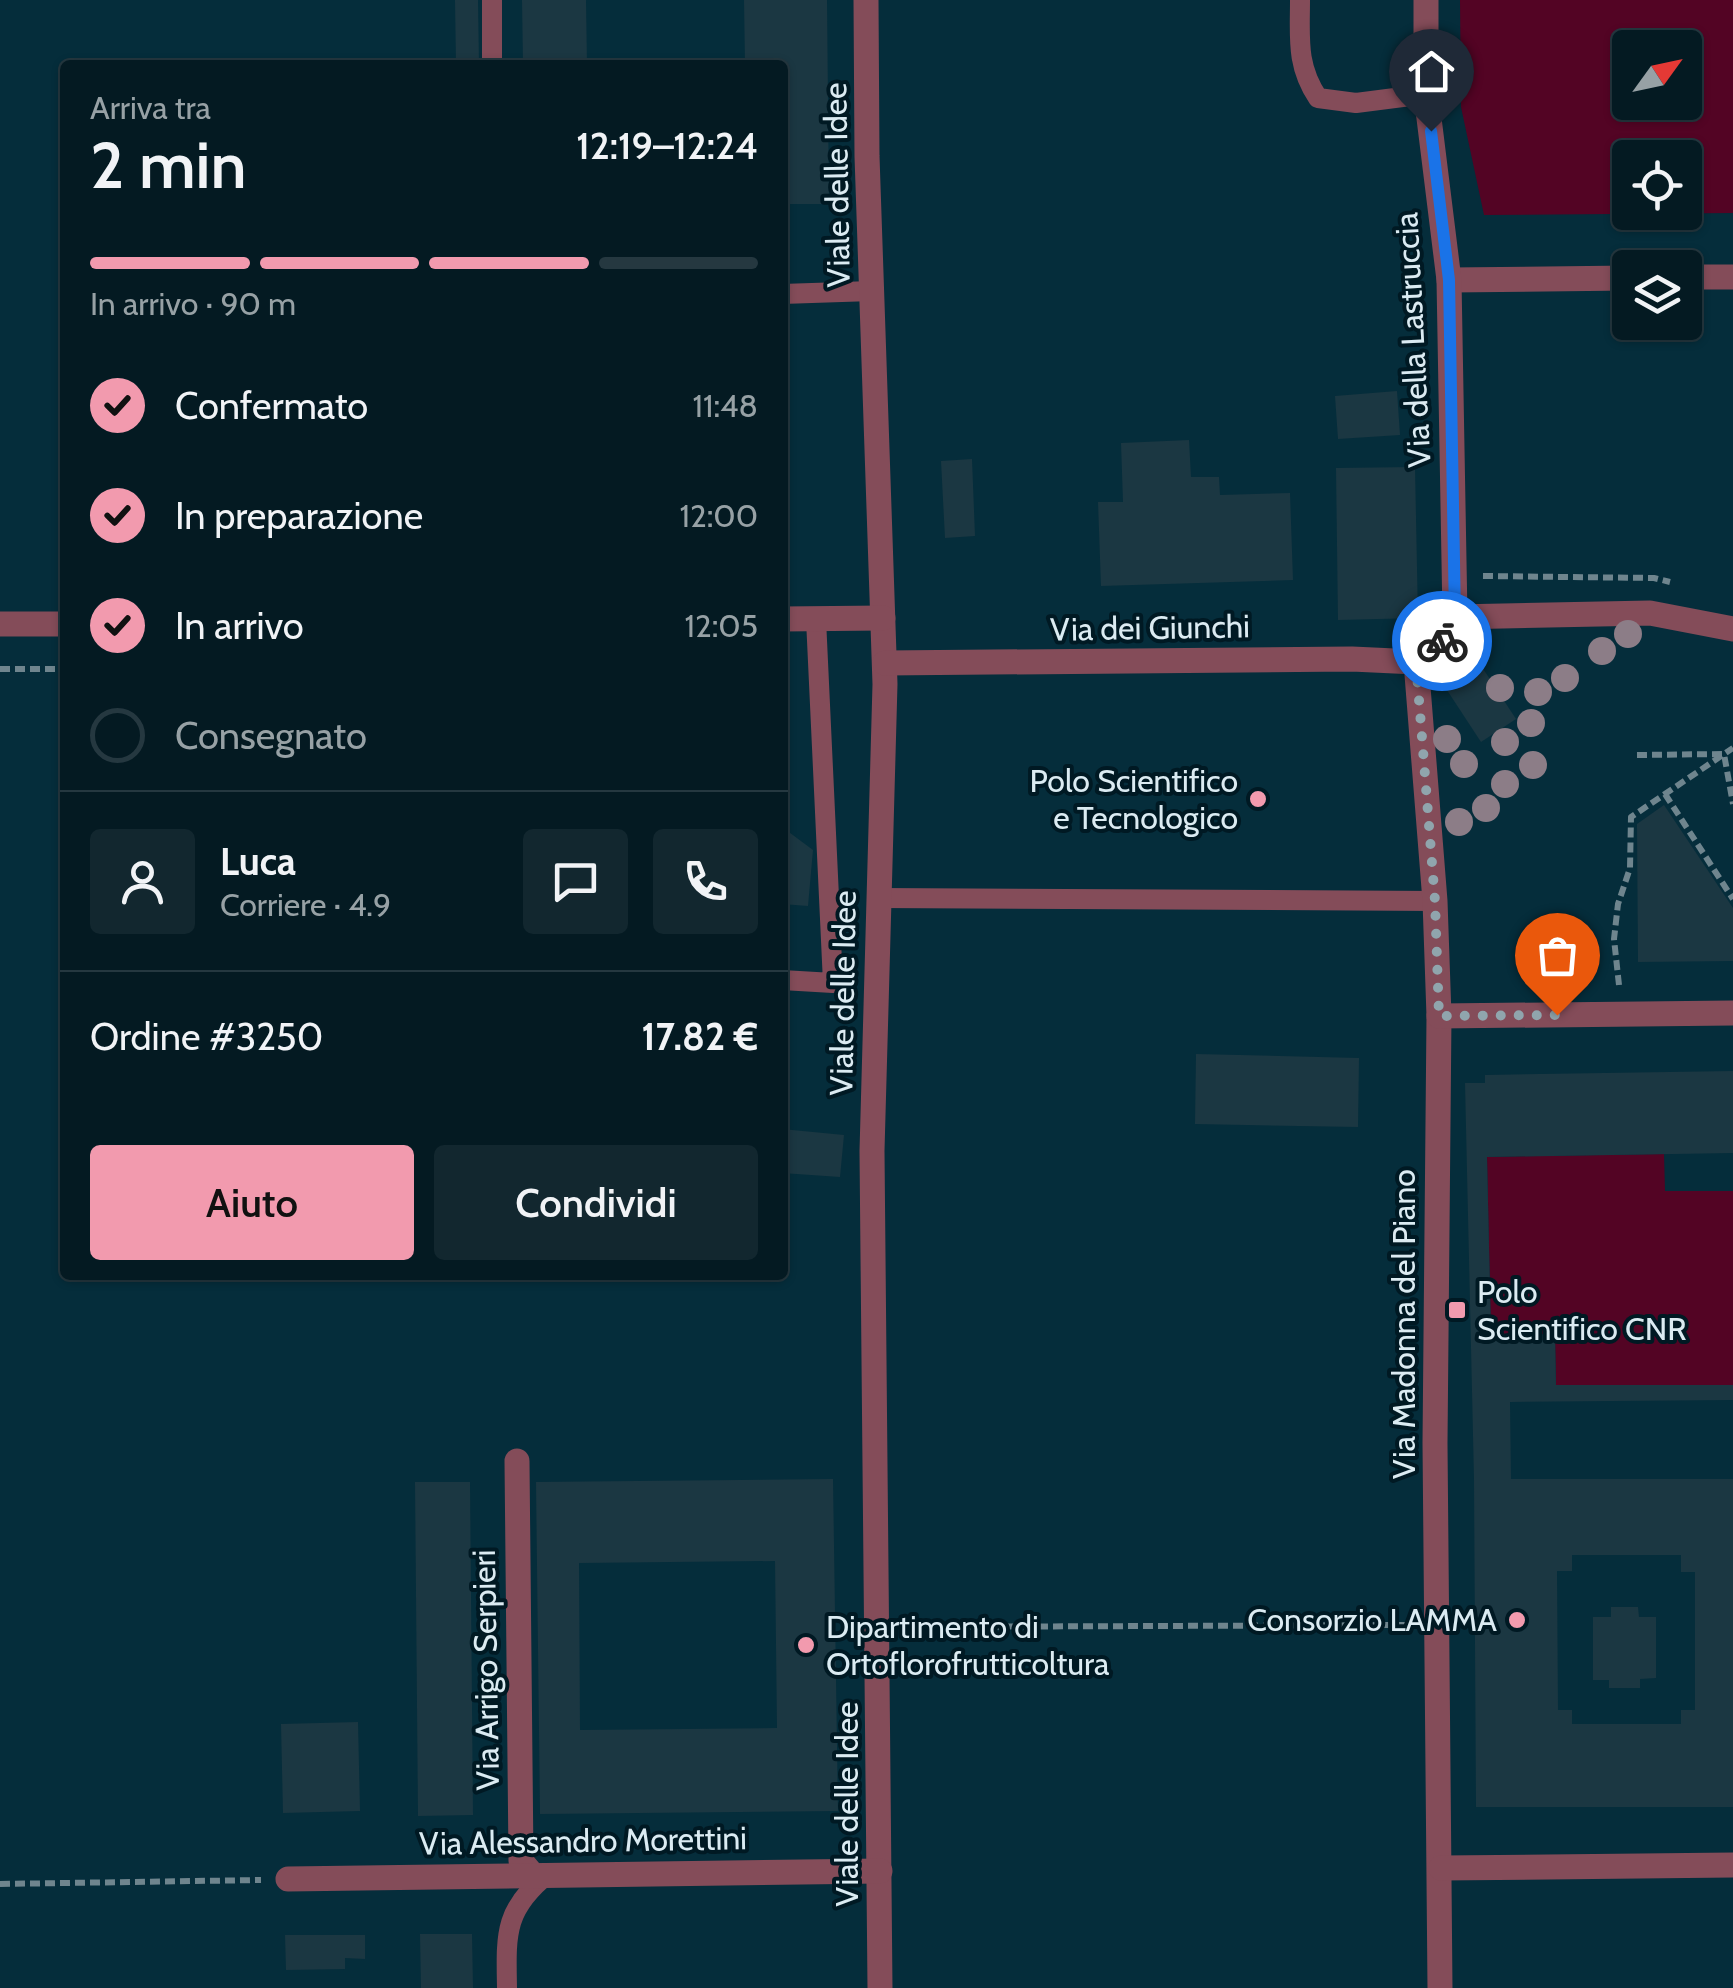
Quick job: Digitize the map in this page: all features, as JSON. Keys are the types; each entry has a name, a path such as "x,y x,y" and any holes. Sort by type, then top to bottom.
{"street":[{"name":"Viale delle Idee","path":"866,0 885,663 872,1171 880,1988"},
{"name":"Via della Lastruccia","path":"1426,0 1426,94 1449,280 1458,616"},
{"path":"1702,277 1733,277"},
{"path":"1449,280 1612,278"},
{"path":"1416,662 1436,648 1458,616 1650,613 1733,629"},
{"path":"788,619 884,618"},
{"path":"0,624 60,624"},
{"name":"Via dei Giunchi","path":"885,663 1352,659 1416,662"},
{"name":"Via Madonna del Piano","path":"1416,662 1435,901 1439,1016 1435,1442 1440,1988"},
{"path":"1439,1016 1733,1014"},
{"name":"Via Arrigo Serpieri","path":"516,1461 521,1861 540,1874"},
{"path":"1440,1868 1733,1865"},
{"name":"Via Alessandro Morettini","path":"288,1879 880,1871"}],"lane":[{"path":"492,0 492,60"},
{"path":"1300,0 1300,55 1305,79 1318,98 1356,103 1426,94"},
{"path":"788,294 872,292"},
{"path":"788,980 833,983 816,619"},
{"path":"878,898 1435,901"},
{"path":"507,1988 508,1933 514,1912 540,1874"}],"path":[{"path":"0,669 60,668"},
{"path":"1622,1014 1614,939 1618,904 1630,868 1631,817 1733,748"},
{"path":"1637,755 1724,754"},
{"path":"1724,754 1733,804"},
{"path":"1664,794 1733,899"},
{"path":"902,1626 1412,1625"},
{"path":"0,1884 288,1879"}],"shaded area":[{"name":"Polo Scientifico e Tecnologico","path":"0,0 1733,0 1733,1988 0,1988"},
{"path":"1460,0 1733,0 1733,213 1702,213 1702,140 1612,140 1612,214 1484,215 1461,107"},
{"path":"1664,1154 1665,1191 1733,1191 1733,1385 1556,1385 1555,1334 1491,1335 1487,1157"}],"building":[{"path":"455,0 478,0 479,60 456,60"},
{"path":"522,0 586,0 587,60 523,60"},
{"path":"744,0 827,0 829,204 788,204 788,60 745,60"},
{"path":"1397,391 1400,435 1338,439 1335,396"},
{"path":"1189,440 1191,477 1219,477 1220,495 1290,493 1293,580 1101,586 1098,502 1123,502 1121,443"},
{"path":"972,459 975,536 945,538 941,461"},
{"path":"1415,467 1418,618 1338,620 1336,468"},
{"path":"1478,661 1516,719 1481,742 1443,684"},
{"path":"1664,805 1733,908 1733,961 1638,962 1637,824"},
{"path":"788,831 813,850 808,906 788,904"},
{"path":"1196,1054 1359,1058 1358,1127 1195,1124"},
{"path":"1733,1071 1733,1153 1487,1157 1491,1335 1555,1334 1556,1385 1733,1385 1733,1400 1510,1402 1511,1479 1733,1479 1733,1807 1476,1807 1465,1083 1485,1083 1485,1075","holes":["1572,1555 1681,1555 1681,1572 1695,1572 1695,1710 1681,1710 1681,1724 1572,1724 1572,1710 1558,1710 1557,1571 1572,1571"]},
{"path":"788,1130 844,1135 840,1177 788,1173"},
{"name":"Dipartimento di Ortoflorofrutticoltura","path":"833,1479 838,1811 540,1814 536,1482","holes":["775,1561 777,1728 580,1730 579,1563"]},
{"path":"415,1482 470,1482 473,1815 418,1816"},
{"path":"1611,1607 1638,1607 1639,1617 1656,1617 1656,1678 1640,1679 1640,1688 1609,1688 1609,1680 1593,1680 1593,1617 1611,1617"},
{"path":"358,1722 360,1811 283,1813 281,1724"},
{"path":"420,1934 472,1934 473,1988 421,1988"},
{"path":"285,1935 365,1935 365,1959 345,1958 345,1969 286,1970"}],"way so far":[{"path":"1442,641 1416,662 1435,901 1439,1016 1557,1015"}],"place":[{"name":"Polo Scientifico e Tecnologico","path":"1258,799"},
{"name":"Polo Scientifico CNR","path":"1457,1310"},
{"name":"Consorzio LAMMA","path":"1517,1620"},
{"name":"Dipartimento di Ortoflorofrutticoltura","path":"806,1645"}],"route":[{"path":"1431,131 1449,280 1455,617 1442,641"}]}
